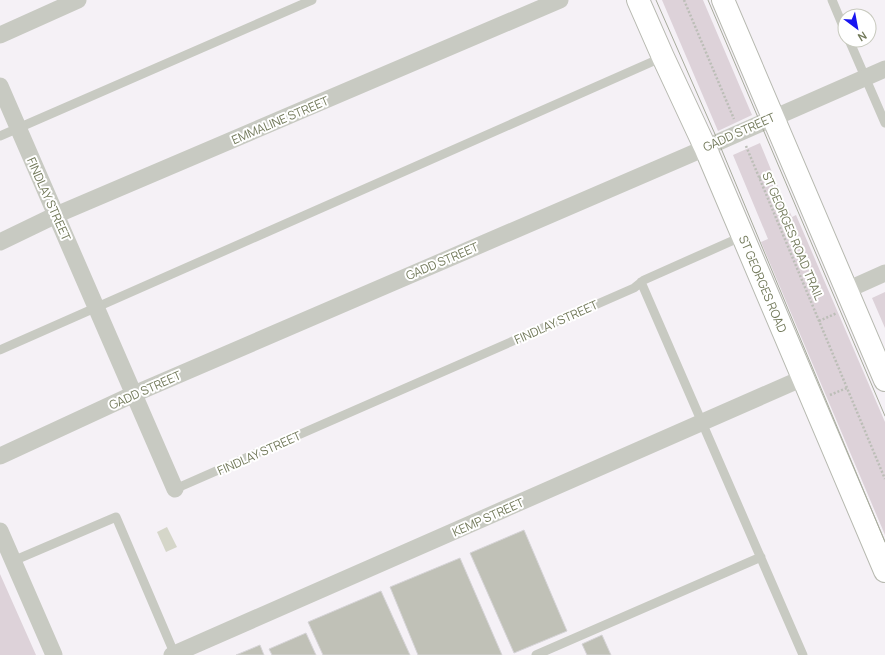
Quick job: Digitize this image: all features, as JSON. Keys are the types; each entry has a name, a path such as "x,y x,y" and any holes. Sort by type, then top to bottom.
{"highway":[{"name":"ST GEORGES ROAD","path":"638,0 705,147 885,571"},
{"path":"723,0 885,380"}],"street":[{"path":"0,35 78,0"},
{"name":"EMMALINE STREET","path":"0,242 56,215 560,0"},
{"name":"GADD STREET","path":"0,456 134,394 773,118 885,68"},
{"name":"FINDLAY STREET","path":"0,86 175,489"},
{"path":"846,290 885,273"},
{"name":"KEMP STREET","path":"174,655 803,378"},
{"path":"0,531 54,655"}],"lane":[{"path":"0,136 312,0"},
{"path":"832,0 837,12"},
{"path":"852,48 885,123"},
{"path":"0,350 663,57"},
{"name":"FINDLAY STREET","path":"175,489 634,288 644,280 743,236"},
{"path":"641,282 803,655"},
{"path":"13,561 116,517 174,655"},
{"path":"536,655 761,557"}],"path":[{"name":"ST GEORGES ROAD TRAIL","path":"684,0 885,479"},
{"path":"759,178 766,175 784,206 789,222"}],"shaded area":[{"path":"662,0 703,0 752,115 718,131"},
{"path":"760,143 783,199 785,209 788,208 792,217 796,215 885,422 885,535 761,242 768,239 733,155"},
{"path":"885,292 885,328 872,298"},
{"path":"167,527 177,547 166,552 157,532"},
{"path":"0,574 36,655 0,655"}],"building":[{"path":"524,530 567,631 514,653 470,553"},
{"path":"460,558 502,655 418,655 390,587"},
{"path":"381,591 410,655 323,655 308,622"},
{"path":"306,633 316,655 272,655 269,649"},
{"path":"602,635 611,655 587,655 582,644"},
{"path":"260,645 264,655 236,655"}],"tram line":[{"path":"656,0 718,141 885,542"},
{"path":"708,0 885,416"}]}
